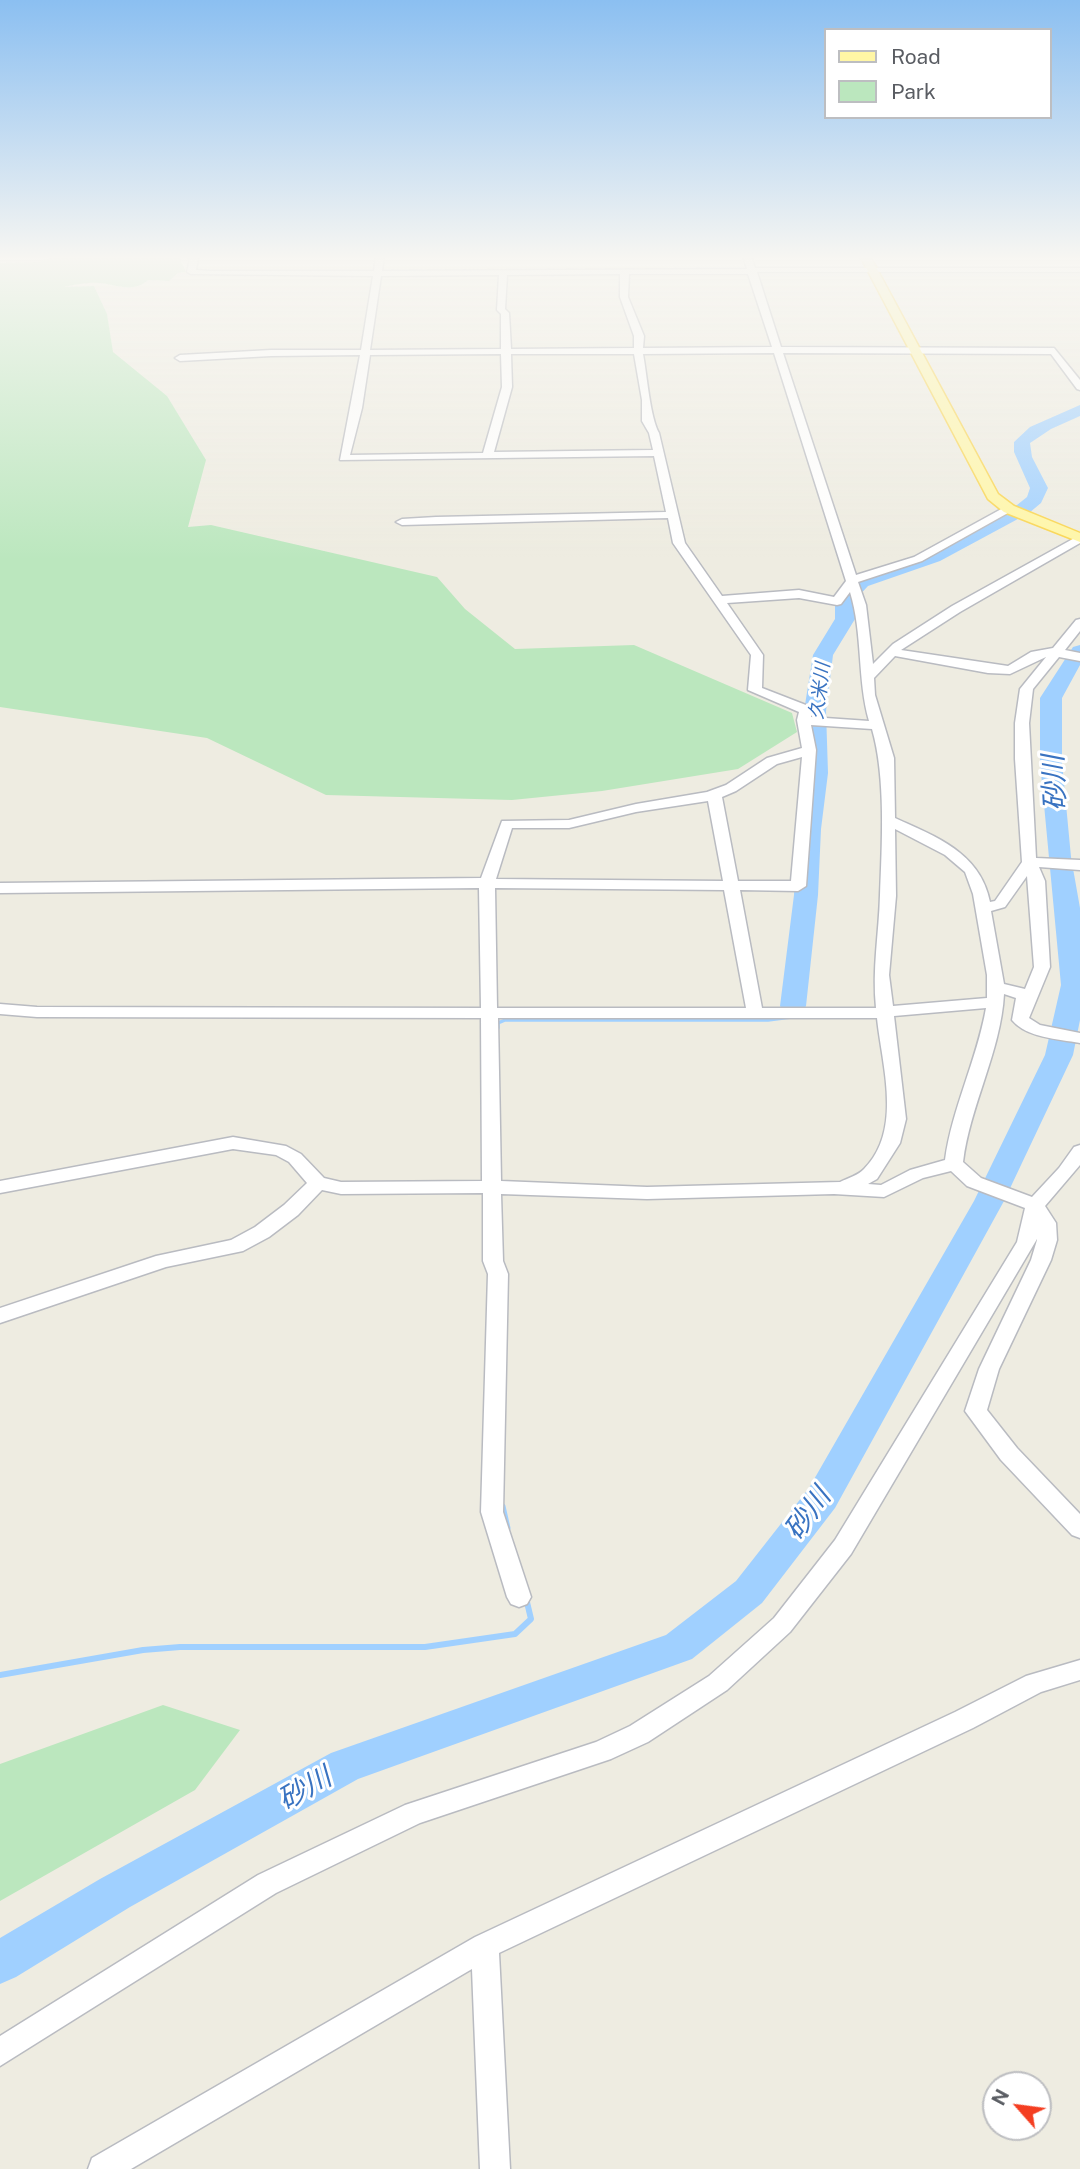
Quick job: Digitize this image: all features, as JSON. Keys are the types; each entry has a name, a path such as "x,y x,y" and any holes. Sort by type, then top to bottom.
{"main road":[{"path":"919,357 982,480 993,496 1014,511 1080,538"}],"street":[{"path":"180,358 188,357"},
{"path":"364,357 357,408 344,458 658,453"},
{"path":"488,456 507,387 504,357"},
{"path":"0,888 487,883 798,886 811,721 806,710 755,690 757,655 679,543 654,433 647,421 639,357"},
{"path":"781,357 855,586 865,639 868,695 887,758 888,896 881,975 897,1119 891,1143 870,1175 844,1188"},
{"path":"1058,357 1080,387"},
{"path":"718,600 799,594 837,601 855,586 918,559 1014,511"},
{"path":"402,522 541,516 572,519 671,515"},
{"path":"867,677 894,650 956,608 1080,538"},
{"path":"1020,1020 1041,967 1037,881 1029,862 1022,759 1022,723 1027,689 1054,652 1080,623"},
{"path":"865,639 894,650 988,669 1010,670 1035,655 1054,652 1080,657"},
{"path":"811,721 879,726"},
{"path":"519,1597 492,1512 498,1275 493,1261 498,1187 489,1014 487,883 506,824 569,824 714,794 731,788 772,761 809,750"},
{"path":"714,794 755,1013"},
{"path":"889,821 934,844 968,866 978,883 995,995 984,1055 956,1136 954,1164"},
{"path":"1029,862 1080,865"},
{"path":"982,908 1000,904 1029,862"},
{"path":"0,1009 37,1012 489,1014 884,1012 1017,991 1024,997 1020,1020"},
{"path":"1020,1020 1035,1029 1080,1038"},
{"path":"0,1188 233,1143 280,1150 295,1158 318,1183 341,1188 498,1187 647,1193 844,1188 884,1191 917,1174 954,1164"},
{"path":"0,2052 267,1884 414,1812 602,1751 639,1734 718,1683 782,1625 843,1547 1027,1242 1029,1203 1066,1172 1080,1151"},
{"path":"954,1164 974,1182 1029,1203 1046,1223 1048,1240 1041,1260 989,1369 976,1411 1009,1454 1080,1529"},
{"path":"0,1317 163,1261 236,1246 291,1210 318,1183"},
{"path":"103,2169 485,1946 964,1720 1035,1683 1080,1670"},
{"path":"485,1946 495,2169"}],"green space":[{"path":"0,357 119,357 167,396 206,460 188,527 211,525 437,577 465,609 515,649 634,645 792,713 797,732 738,769 602,791 512,800 326,795 207,738 0,707"},
{"path":"163,1705 240,1730 195,1790 0,1901 0,1764"}],"waterway":[{"name":"久米川","path":"793,1006 806,895 809,829 817,773 815,711 823,655 845,619 845,599 861,582 933,557 1023,509 1035,499 1039,488 1022,452 1022,442 1045,425 1080,410"},
{"name":"砂川","path":"0,1962 115,1893 345,1766 679,1647 749,1592 822,1498 989,1201 1059,1055 1074,985 1051,762 1051,698 1080,651"},
{"path":"498,1028 498,1023 505,1020 768,1020 791,1017 793,1006"},
{"path":"503,1506 508,1528"},
{"path":"0,1675 143,1650 180,1647 425,1647 515,1634 531,1619 526,1598"}]}
